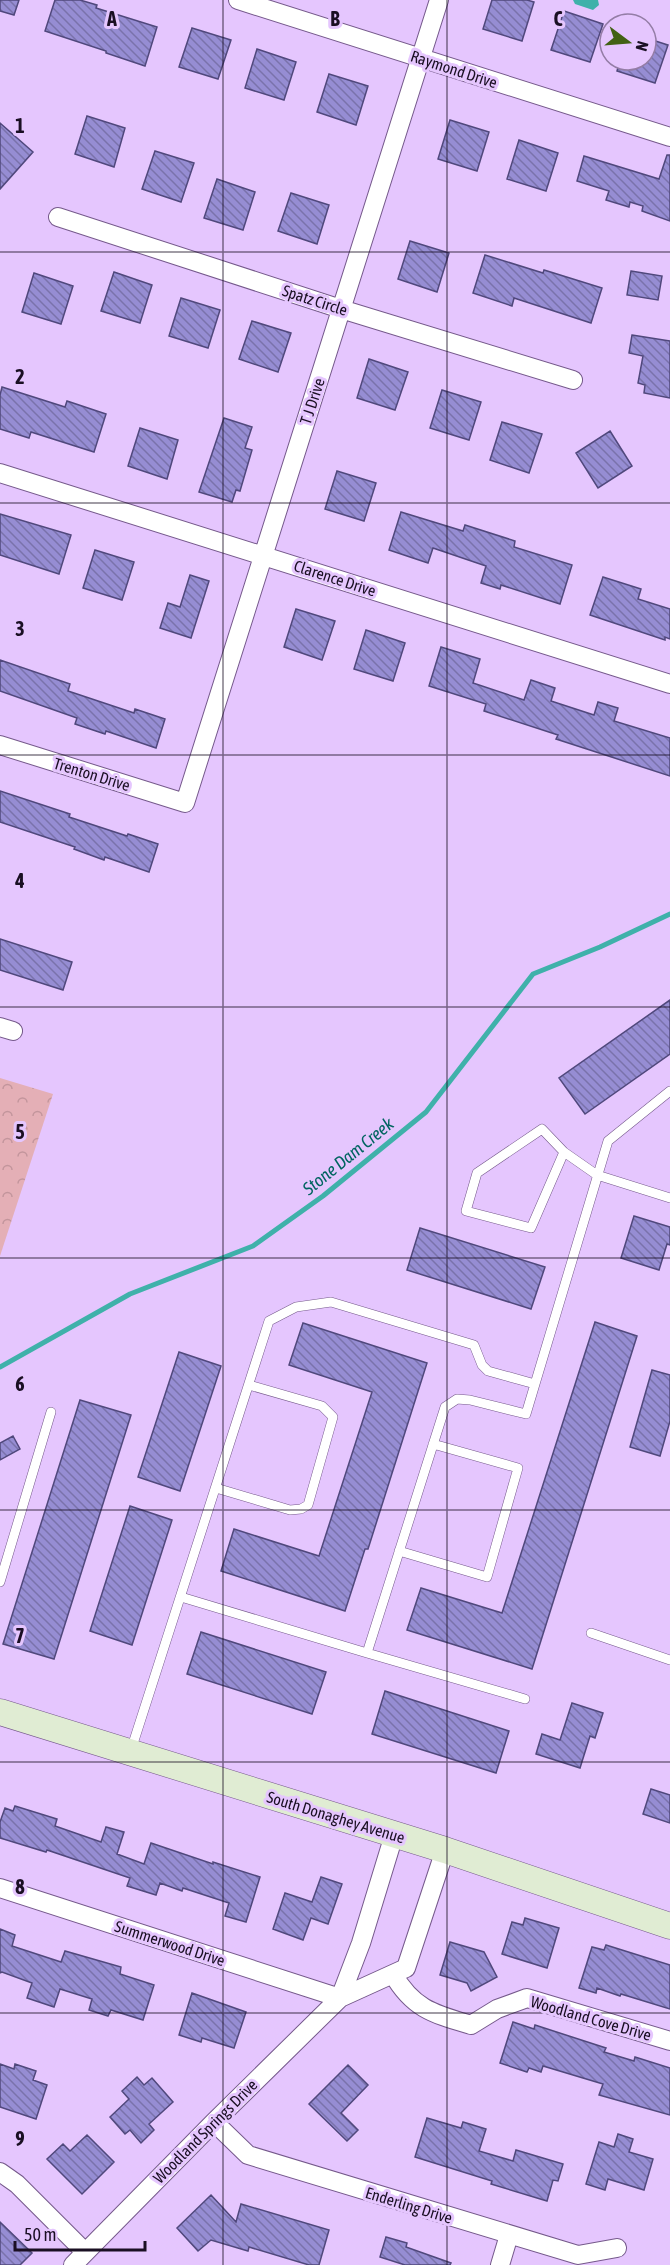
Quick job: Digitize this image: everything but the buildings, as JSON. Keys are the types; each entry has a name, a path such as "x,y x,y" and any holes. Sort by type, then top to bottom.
{"street":[{"name":"Raymond Drive","path":"238,0 670,137"},
{"name":"T J Drive","path":"185,803 440,0"},
{"name":"Spatz Circle","path":"58,218 341,309 573,380"},
{"name":"Clarence Drive","path":"0,472 670,684"},
{"name":"Trenton Drive","path":"0,745 185,803"},
{"name":"South Donaghey Avenue","path":"0,1712 445,1850 670,1926"},
{"name":"Woodland Springs Drive","path":"340,1998 361,1943 394,1835"},
{"name":"Woodland Springs Drive","path":"79,2259 340,1998 406,1968 445,1850"},
{"name":"Summerwood Drive","path":"0,1888 340,1998"},
{"name":"Woodland Cove Drive","path":"393,1974 404,1993 434,2014 471,2025 497,2009 527,1998 670,2041"},
{"name":"Enderling Drive","path":"214,2122 248,2155 578,2255 617,2248"},
{"path":"0,2172 18,2184 79,2259"},
{"path":"500,2265 509,2235"}],"lane":[{"path":"368,1653 445,1407 457,1399 470,1400 526,1414 608,1140 670,1091"},
{"path":"564,1152 531,1228 466,1211 477,1173 542,1129 564,1152 597,1175 670,1198"},
{"path":"131,1752 269,1321 296,1307 331,1302 474,1345 482,1365 488,1371 535,1384"},
{"path":"216,1488 290,1510 301,1509 308,1505 316,1481 333,1417 322,1406 249,1385"},
{"path":"0,1582 51,1412"},
{"path":"399,1551 487,1577 518,1468 433,1444"},
{"path":"181,1596 525,1699"},
{"path":"591,1634 670,1660"}],"green space":[{"path":"0,1078 53,1094 0,1256"}],"shaded area":[{"path":"573,0 598,0 599,5 593,10 575,4"}],"waterway":[{"name":"Stone Dam Creek","path":"0,1367 130,1294 253,1246 323,1196 426,1112 533,974 600,947 670,914"}]}
